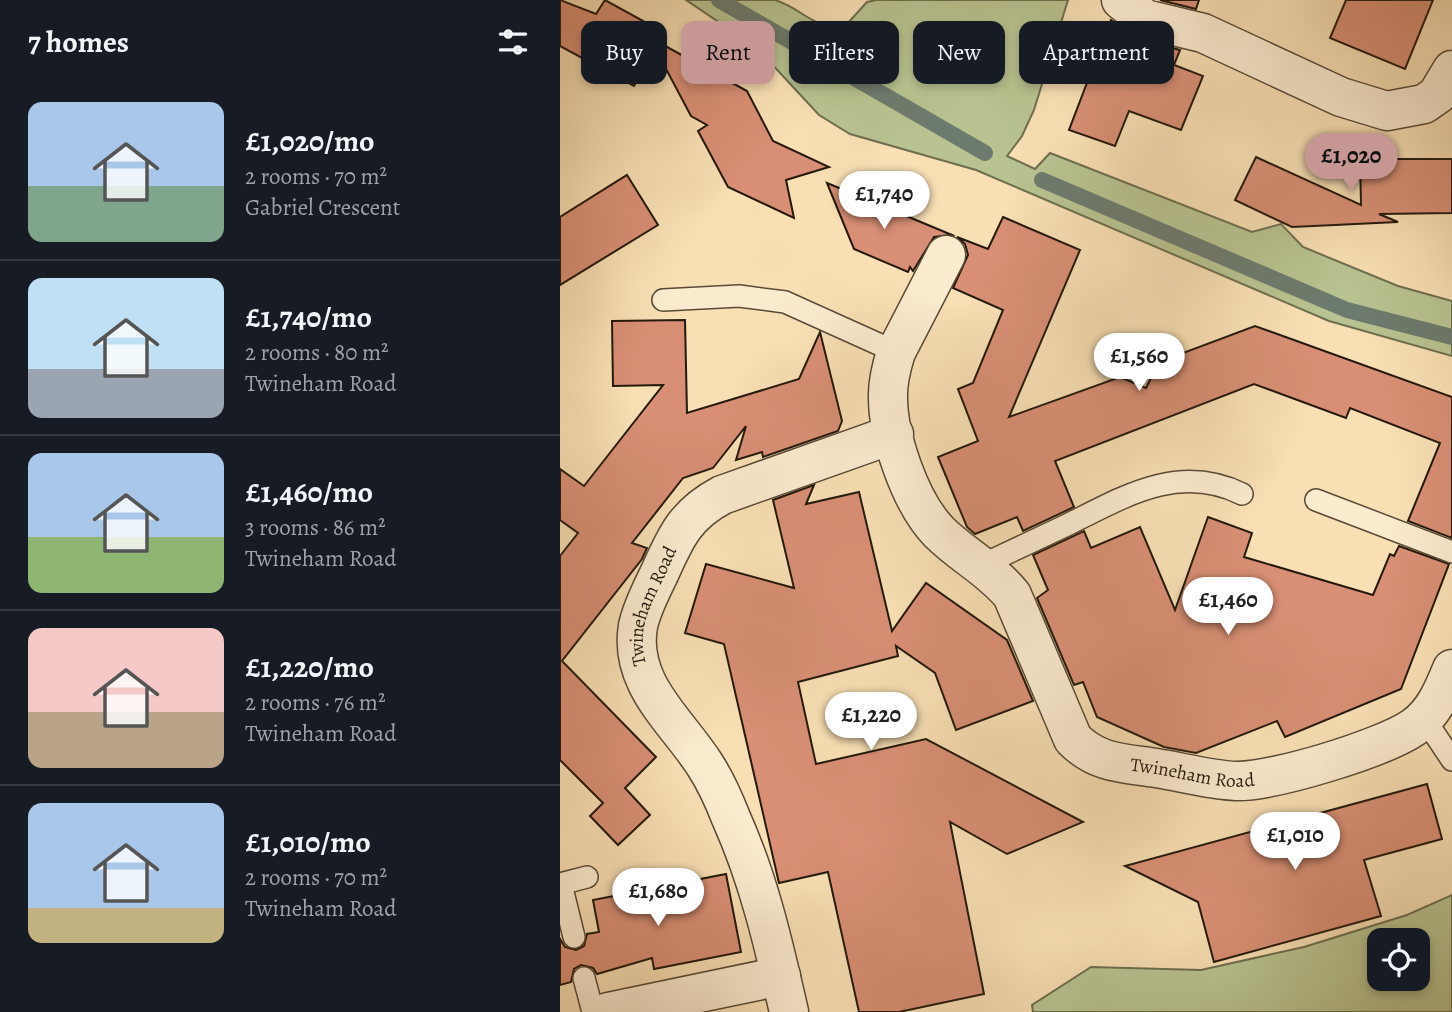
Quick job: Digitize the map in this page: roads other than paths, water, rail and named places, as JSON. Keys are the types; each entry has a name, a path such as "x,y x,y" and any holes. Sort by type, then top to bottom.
{"street":[{"path":"1121,0 1145,19 1203,33 1341,97 1387,111 1424,104 1437,94 1452,70"},
{"name":"Twineham Road","path":"946,255 896,352 888,393 894,434 903,466 923,511 939,531 1001,582 1012,595 1073,739 1085,752 1105,761 1237,781 1264,778 1366,750 1397,737 1424,718 1440,697 1452,669"},
{"name":"Twineham Road","path":"785,994 753,873 719,789 705,765 644,681 637,648 638,625 668,555 691,514 702,505 722,495 894,434"},
{"path":"608,1012 785,994"}],"lane":[{"path":"663,300 740,296 785,302 896,352"},
{"path":"980,566 1114,498 1150,487 1184,481 1213,482 1242,494"},
{"path":"1316,500 1452,552"},
{"path":"1424,718 1452,760"},
{"path":"574,937 560,884 587,877"},
{"path":"584,978 593,1012"}],"waterway":[{"path":"719,0 985,153"},
{"path":"1042,180 1347,310 1452,337"}]}
